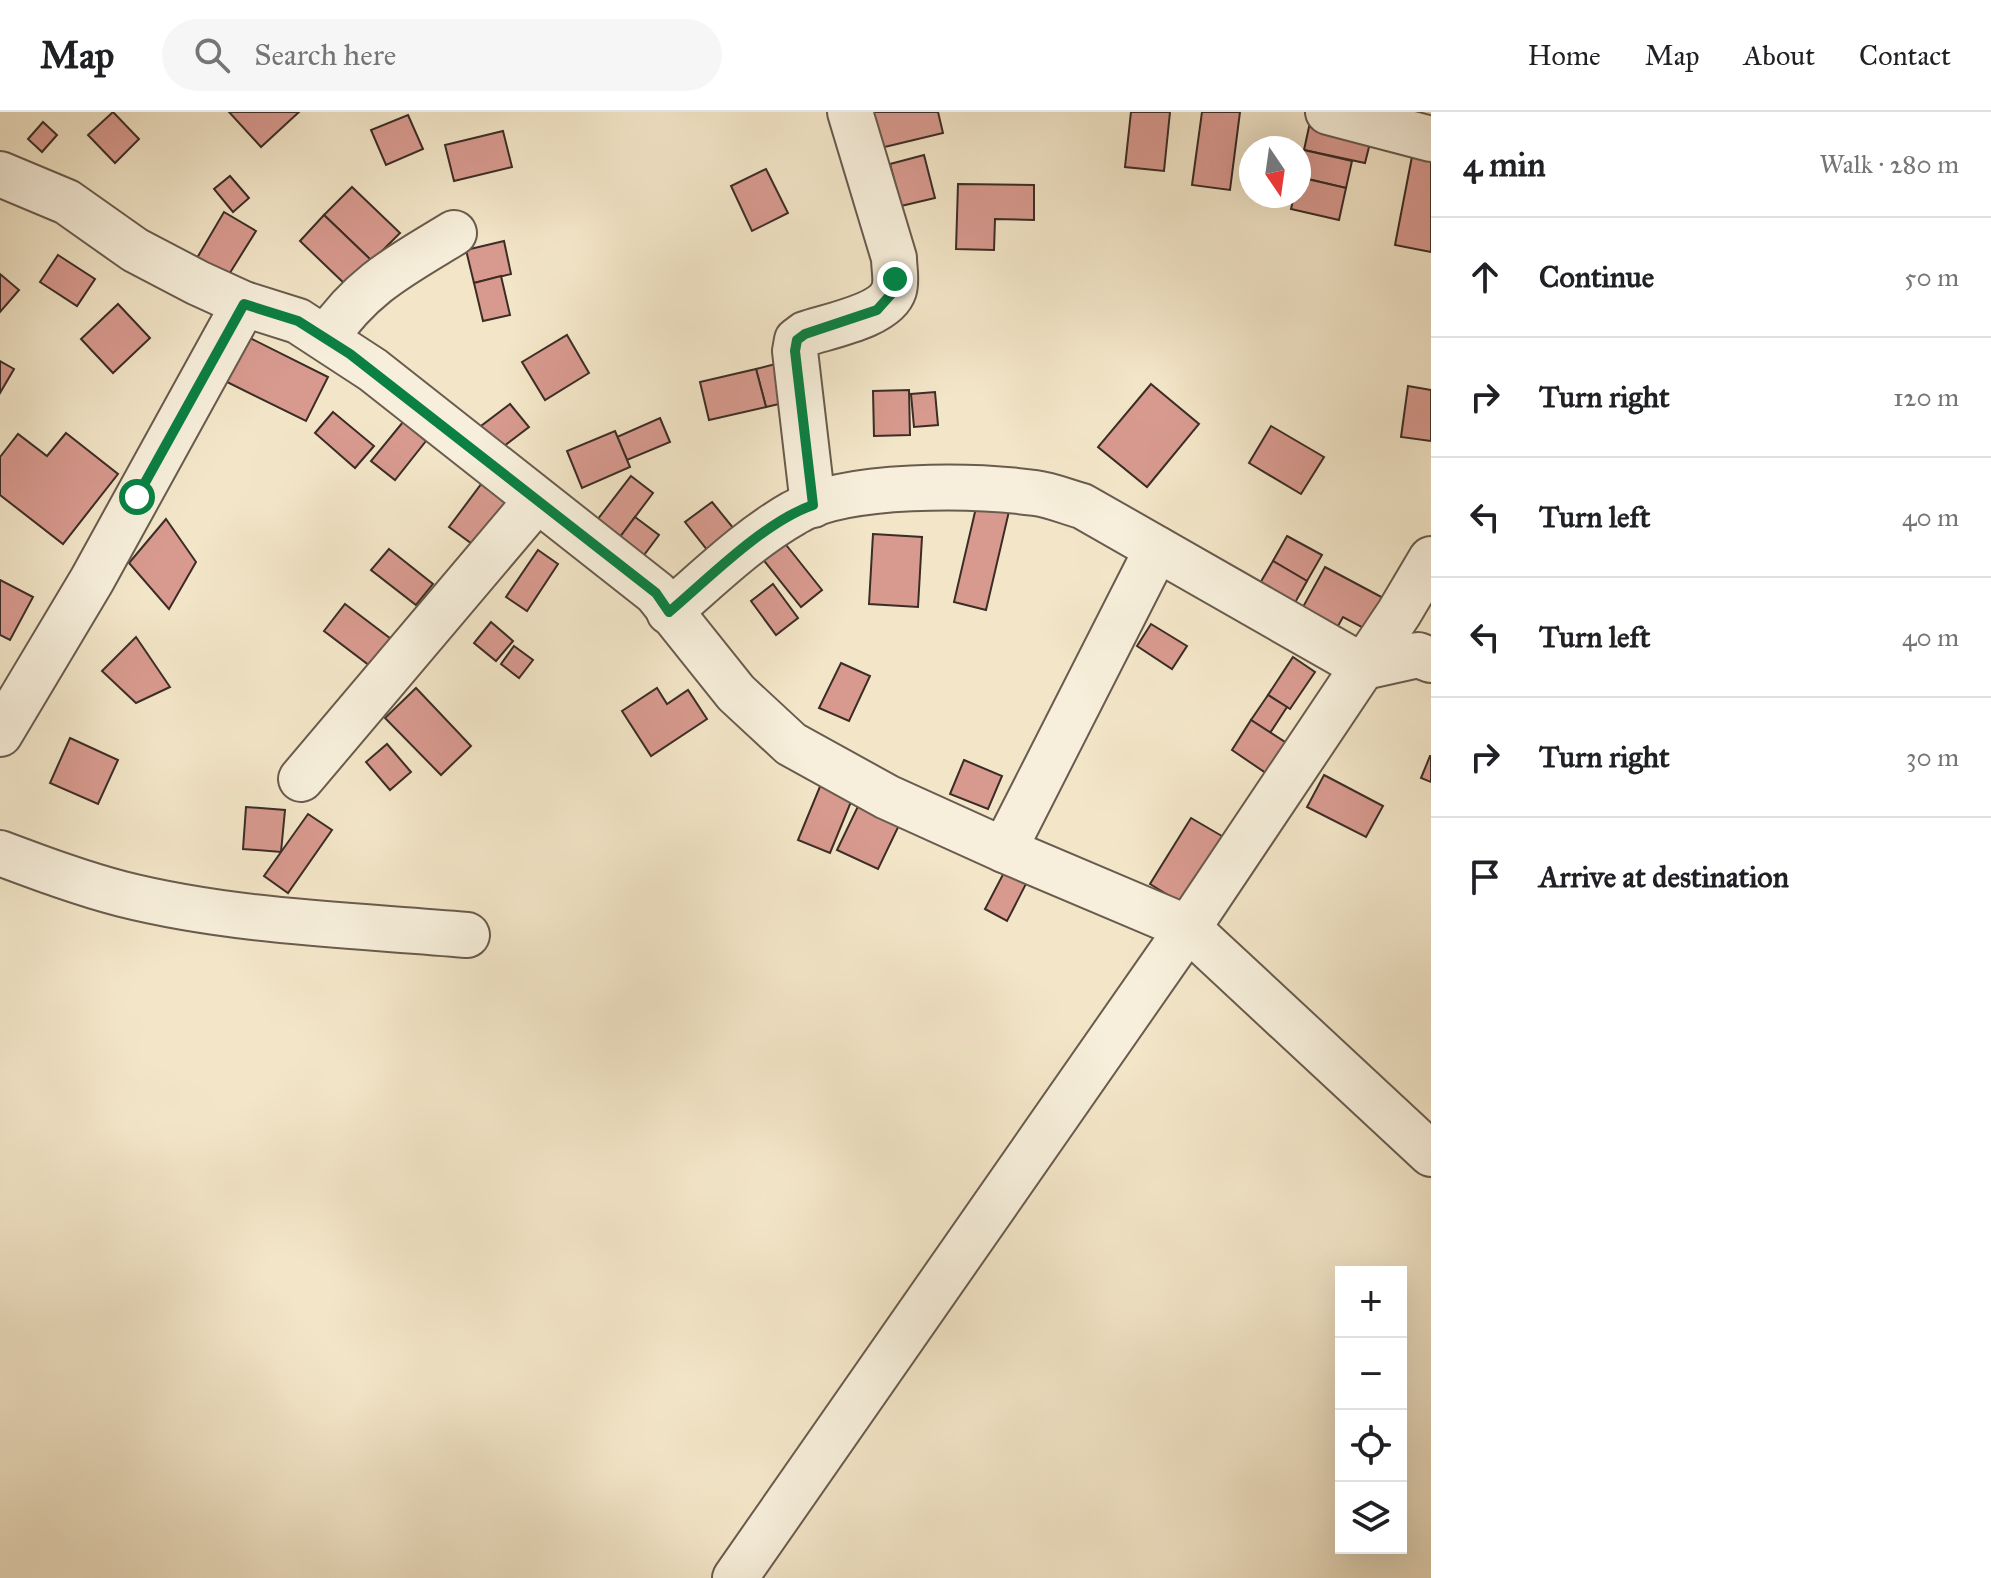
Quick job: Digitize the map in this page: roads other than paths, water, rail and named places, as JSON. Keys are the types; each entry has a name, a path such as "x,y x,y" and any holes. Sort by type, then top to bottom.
{"street":[{"path":"813,505 795,351 797,340 805,334 877,310 893,292 895,279 894,258 850,112"},
{"path":"1328,112 1431,139"},
{"path":"0,174 67,202 135,250 198,283 244,304 298,321 373,370 656,593 736,693 791,744 887,797 1188,928 1431,1154"},
{"path":"326,338 344,312 370,287 454,233"},
{"path":"0,734 92,580 244,304"},
{"path":"669,612 763,533 797,511 834,498 894,490 964,487 1038,494 1082,506 1364,667 1418,655 1431,660"},
{"path":"301,779 537,500"},
{"path":"1004,850 1157,549"},
{"path":"735,1578 1188,928 1364,667 1431,559"},
{"path":"0,853 80,882 185,907 467,935"}]}
